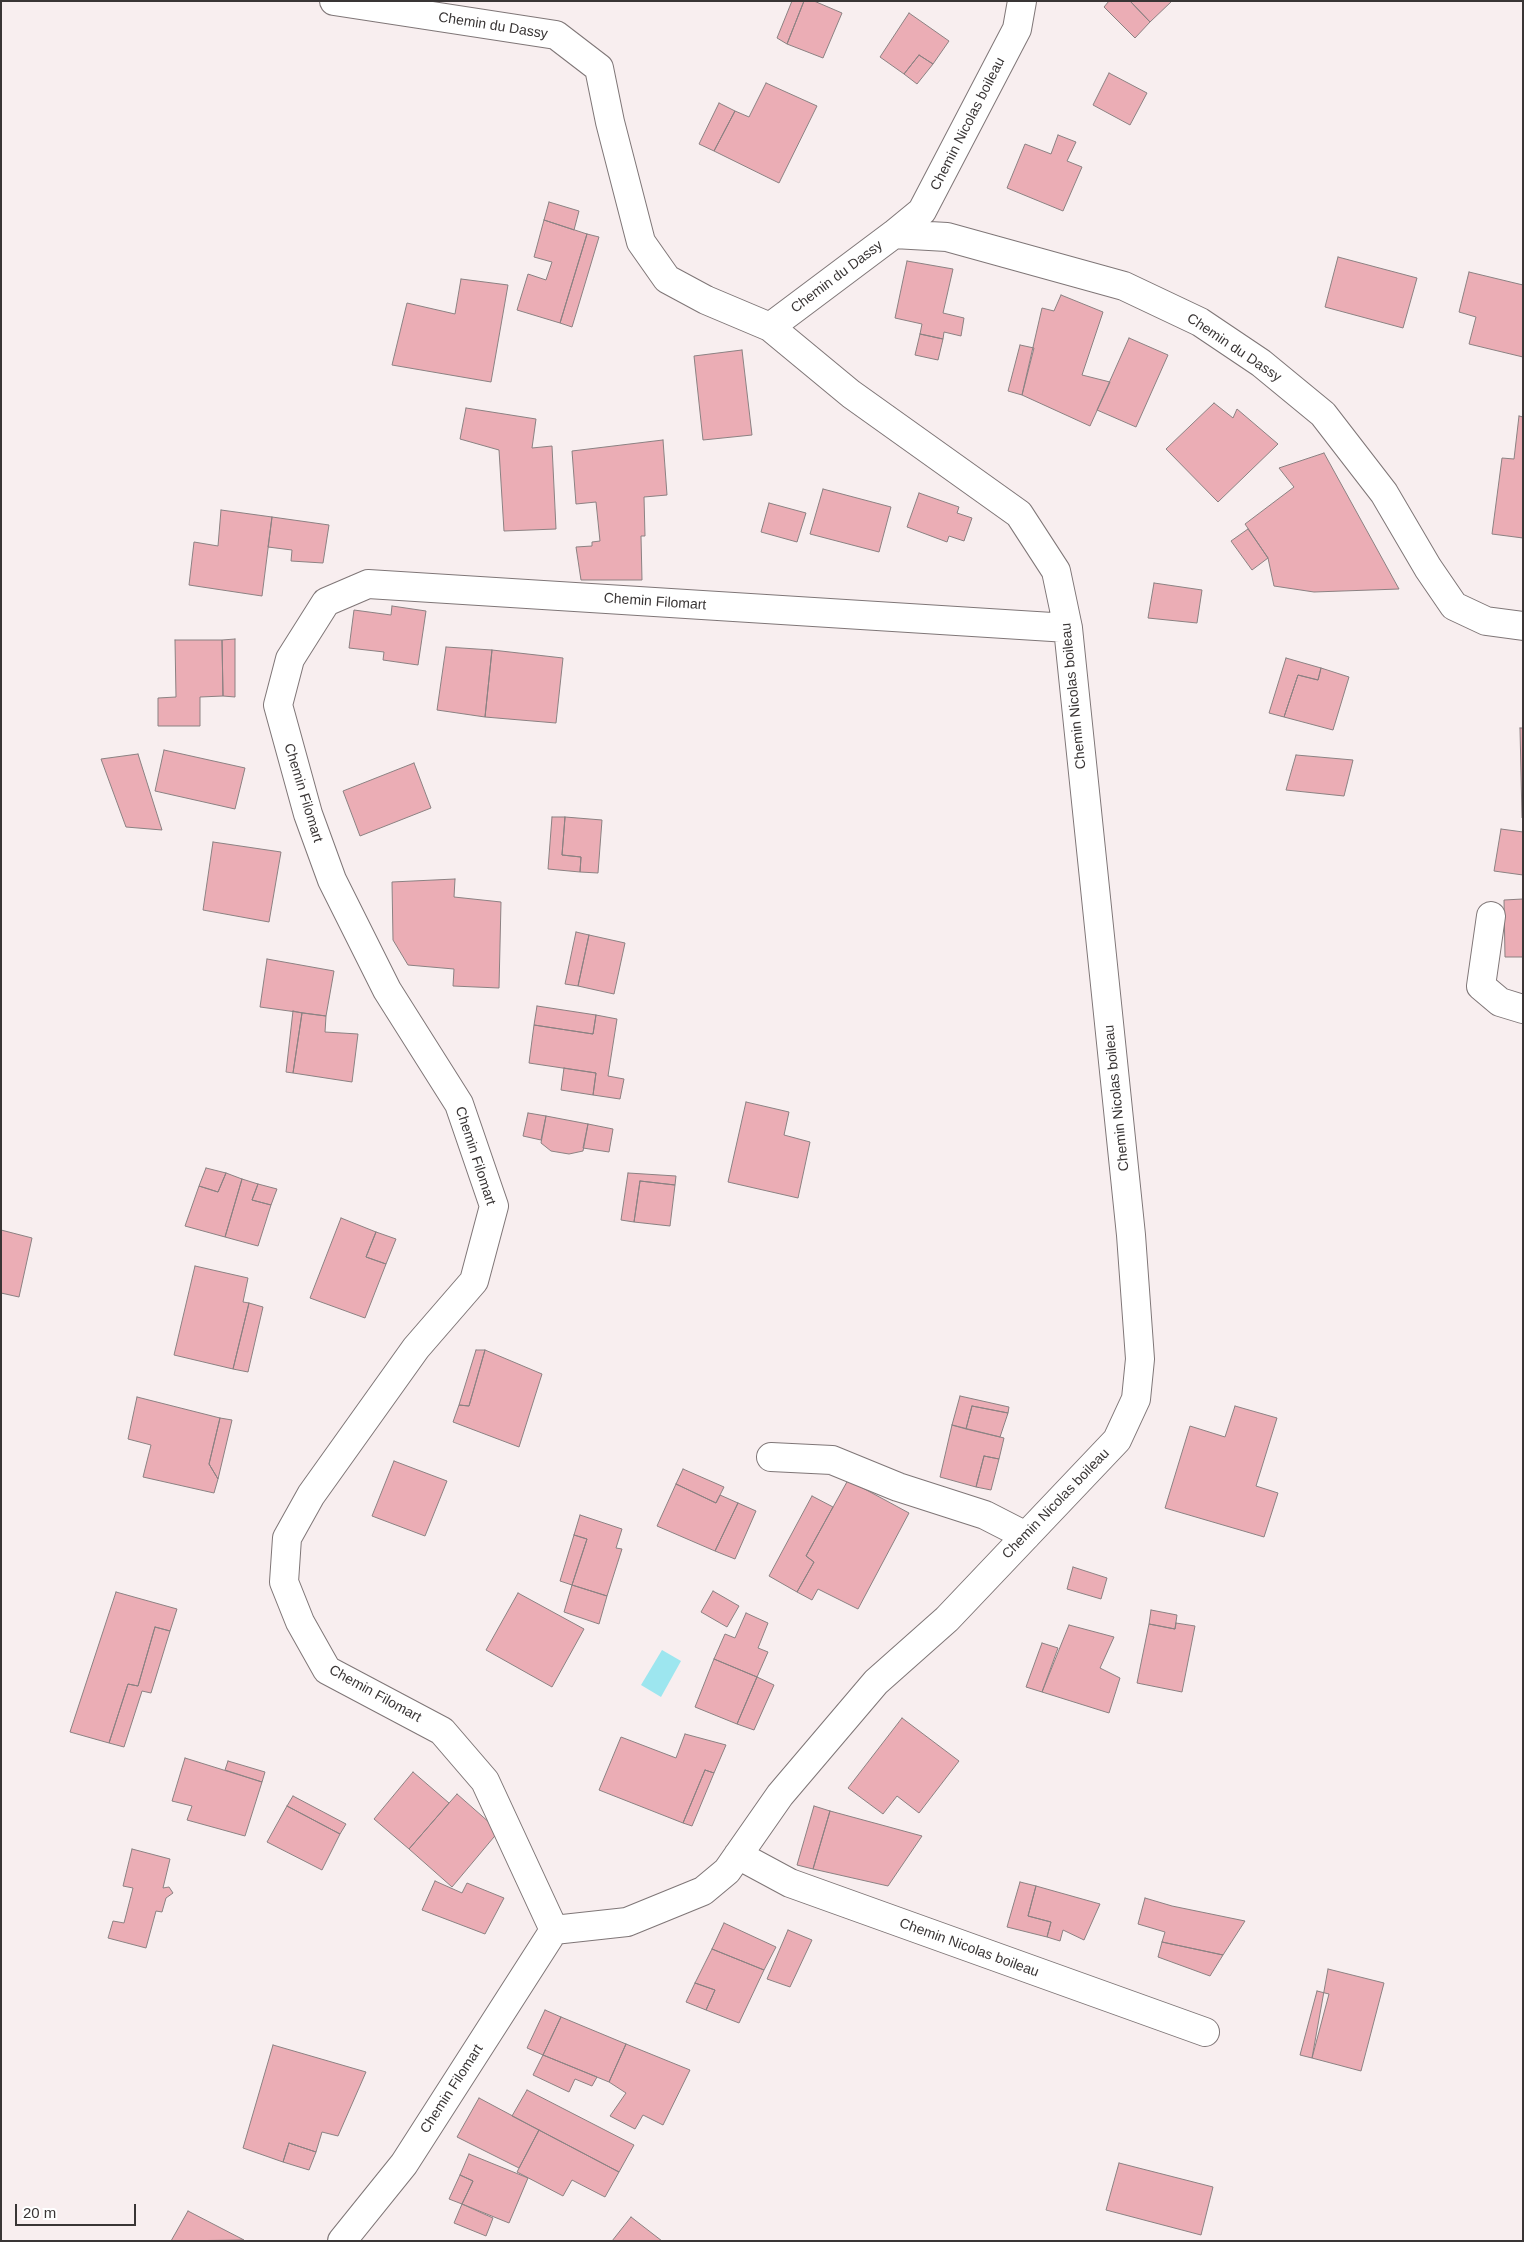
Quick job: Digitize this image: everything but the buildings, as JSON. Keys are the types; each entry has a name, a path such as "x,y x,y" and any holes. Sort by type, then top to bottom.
{"street":[{"name":"Chemin du Dassy","path":"334,1 556,35 599,68 610,122 641,242 667,279 706,300 770,327 894,234 947,237 1124,286 1200,322 1261,363 1323,414 1384,493 1428,568 1454,606 1486,621 1523,626"},
{"name":"Chemin Nicolas boileau","path":"894,234 922,211 1017,28 1022,1"},
{"name":"Chemin Nicolas boileau","path":"554,1930 627,1922 702,1891 728,1871 780,1795 876,1682 947,1618 1117,1440 1136,1399 1140,1359 1131,1235 1068,628 1056,571 1019,514 851,394 770,327"},
{"name":"Chemin Filomart","path":"342,2241 404,2164 554,1930 485,1781 442,1731 327,1670 300,1622 284,1582 287,1538 311,1495 416,1348 474,1281 494,1206 459,1104 386,990 332,880 308,814 278,705 290,659 326,602 368,584 1068,628"},
{"path":"1491,916 1481,986 1500,1002 1523,1009"},
{"path":"772,1457 832,1460 898,1487 985,1515 1026,1536"},
{"name":"Chemin Nicolas boileau","path":"738,1855 790,1883 1205,2032"}],"water":[{"path":"662,1650 681,1661 661,1697 641,1685"}]}
